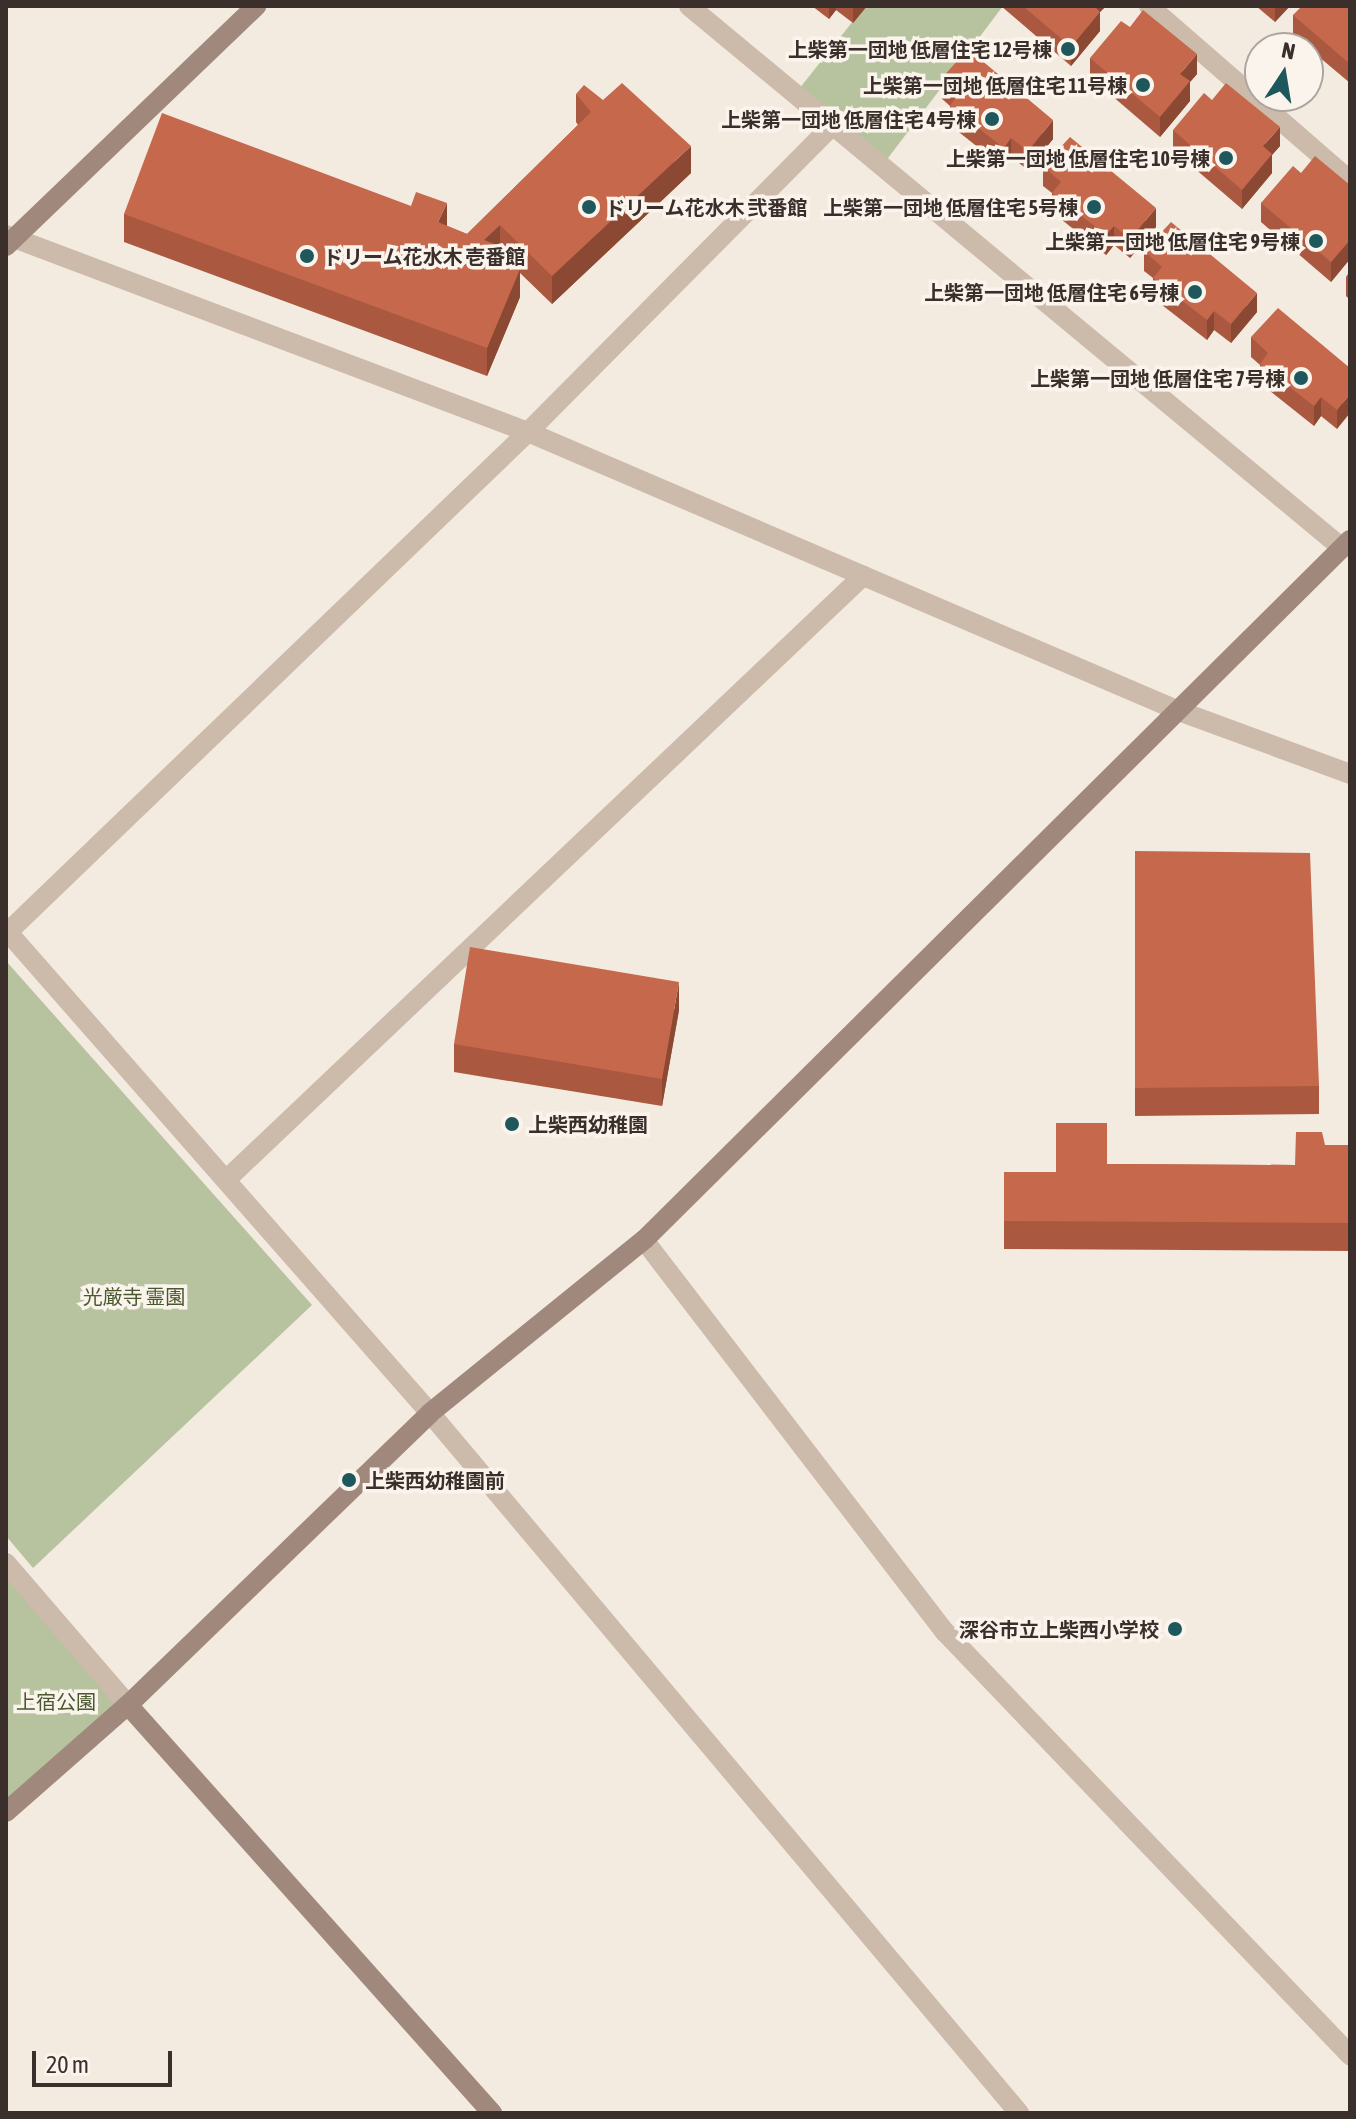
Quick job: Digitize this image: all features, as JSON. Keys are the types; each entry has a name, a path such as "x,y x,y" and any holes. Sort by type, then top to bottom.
{"street":[{"path":"255,6 9,240 528,432 1179,711 1350,774"},
{"path":"6,1812 128,1705 430,1413 644,1240 1346,544 689,6"},
{"path":"1149,6 1350,181"},
{"path":"833,125 528,432 7,931 430,1413 1019,2113"},
{"path":"226,1180 863,576"},
{"path":"644,1240 945,1632 1350,2055"},
{"path":"6,1563 128,1705 492,2113"}],"green space":[{"path":"865,6 1003,6 882,166 795,94"},
{"name":"光厳寺 霊園","path":"6,961 312,1305 33,1568 6,1536"},
{"name":"上宿公園","path":"6,1563 128,1705 6,1814"}],"building":[{"path":"1023,6 1094,6 1100,12 1071,47"},
{"path":"1302,6 1350,6 1350,64 1324,42 1324,32 1313,32 1293,15"},
{"name":"上柴第一団地 低層住宅 11号棟","path":"1143,10 1197,54 1180,74 1190,81 1160,117 1090,58 1121,21 1130,27"},
{"name":"上柴第一団地 低層住宅 4号棟","path":"968,49 1053,120 1028,151 1011,138 1004,148 950,106 958,94 941,79"},
{"path":"622,83 691,146 552,276 500,225 484,240 504,248 500,261 520,269 487,348 124,214 162,113 411,206 416,192 447,203 438,222 467,234 591,112 576,94 584,85 603,100"},
{"name":"上柴第一団地 低層住宅 10号棟","path":"1226,83 1244,98 1244,112 1262,112 1280,127 1263,146 1272,154 1242,190 1173,130 1204,93 1212,100"},
{"name":"上柴第一団地 低層住宅 5号棟","path":"1070,137 1156,208 1130,239 1114,226 1106,235 1052,193 1061,182 1043,166"},
{"name":"上柴第一団地 低層住宅 9号棟","path":"1315,156 1350,185 1350,240 1331,262 1261,203 1293,166 1301,173"},
{"name":"上柴第一団地 低層住宅 6号棟","path":"1171,222 1257,293 1231,324 1214,311 1207,320 1153,278 1162,267 1144,251"},
{"name":"上柴第一団地 低層住宅 7号棟","path":"1278,308 1350,368 1350,394 1337,410 1321,397 1314,406 1260,364 1268,353 1251,337"},
{"path":"1135,851 1310,853 1319,1086 1135,1088"},
{"path":"470,947 679,982 662,1079 454,1044"},
{"path":"1056,1123 1107,1123 1107,1164 1295,1165 1296,1132 1322,1132 1325,1145 1350,1145 1350,1223 1004,1221 1004,1172 1056,1172"}],"place":[{"name":"上柴第一団地 低層住宅 12号棟","path":"1068,49"},
{"name":"上柴第一団地 低層住宅 11号棟","path":"1143,85"},
{"name":"上柴第一団地 低層住宅 4号棟","path":"992,119"},
{"name":"上柴第一団地 低層住宅 10号棟","path":"1226,158"},
{"name":"ドリーム花水木 弐番館","path":"589,207"},
{"name":"上柴第一団地 低層住宅 5号棟","path":"1094,207"},
{"name":"上柴第一団地 低層住宅 9号棟","path":"1316,241"},
{"name":"ドリーム花水木 壱番館","path":"307,256"},
{"name":"上柴第一団地 低層住宅 6号棟","path":"1195,292"},
{"name":"上柴第一団地 低層住宅 7号棟","path":"1301,378"},
{"name":"上柴西幼稚園","path":"512,1124"},
{"name":"上柴西幼稚園前","path":"349,1480"},
{"name":"深谷市立上柴西小学校","path":"1175,1629"}]}
